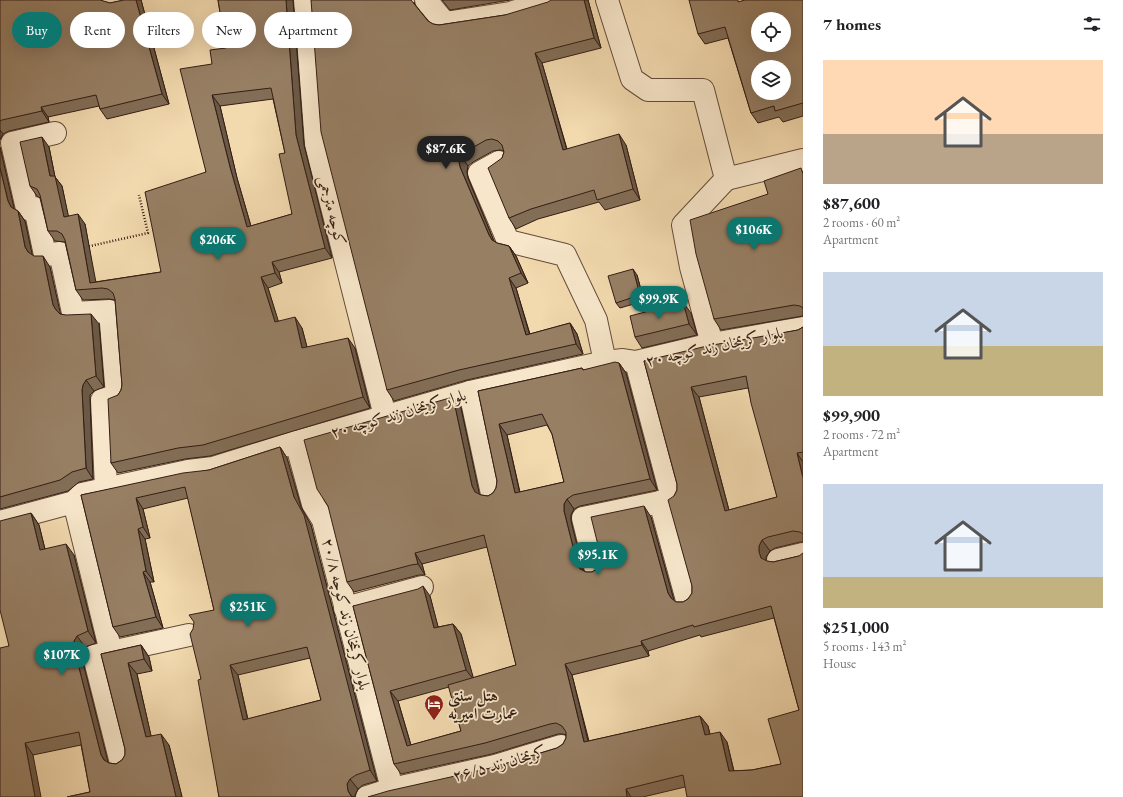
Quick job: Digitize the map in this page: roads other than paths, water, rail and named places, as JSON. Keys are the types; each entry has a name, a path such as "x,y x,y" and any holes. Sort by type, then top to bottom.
{"lane":[{"path":"114,0 125,0"},
{"name":"کوچه مترجمی","path":"305,0 316,144 385,416"},
{"path":"426,0 445,23 510,13 552,0"},
{"path":"607,0 632,79 648,90 703,90 726,179"},
{"path":"55,133 12,143 27,209 35,208 46,255 60,253 72,313 110,311 117,396 102,400 106,488"},
{"path":"712,344 691,267 683,225 726,179 803,160"},
{"path":"499,162 479,173 508,241 566,256 596,320 605,362"},
{"name":"بلوار کریمخان زند کوچه ۲۰","path":"0,522 74,502 82,494 188,471 213,468 296,442 470,392 605,362 623,360 636,362 712,344 803,328"},
{"path":"596,570 582,518 660,502 672,498 636,362"},
{"path":"470,392 492,494"},
{"name":"بلوار کریمخان زند کوچه ۲۰/۸","path":"296,442 313,504 323,520 392,789"},
{"path":"74,502 111,652"},
{"path":"660,502 686,600"},
{"path":"778,560 803,554"},
{"path":"345,608 422,587"},
{"path":"121,763 94,656 189,635"},
{"name":"کریمخان زند ۲۶/۵","path":"367,797 392,789 495,766 562,746"}],"place":[{"name":"هتل سنتی عمارت امیریه","path":"434,721"}]}
